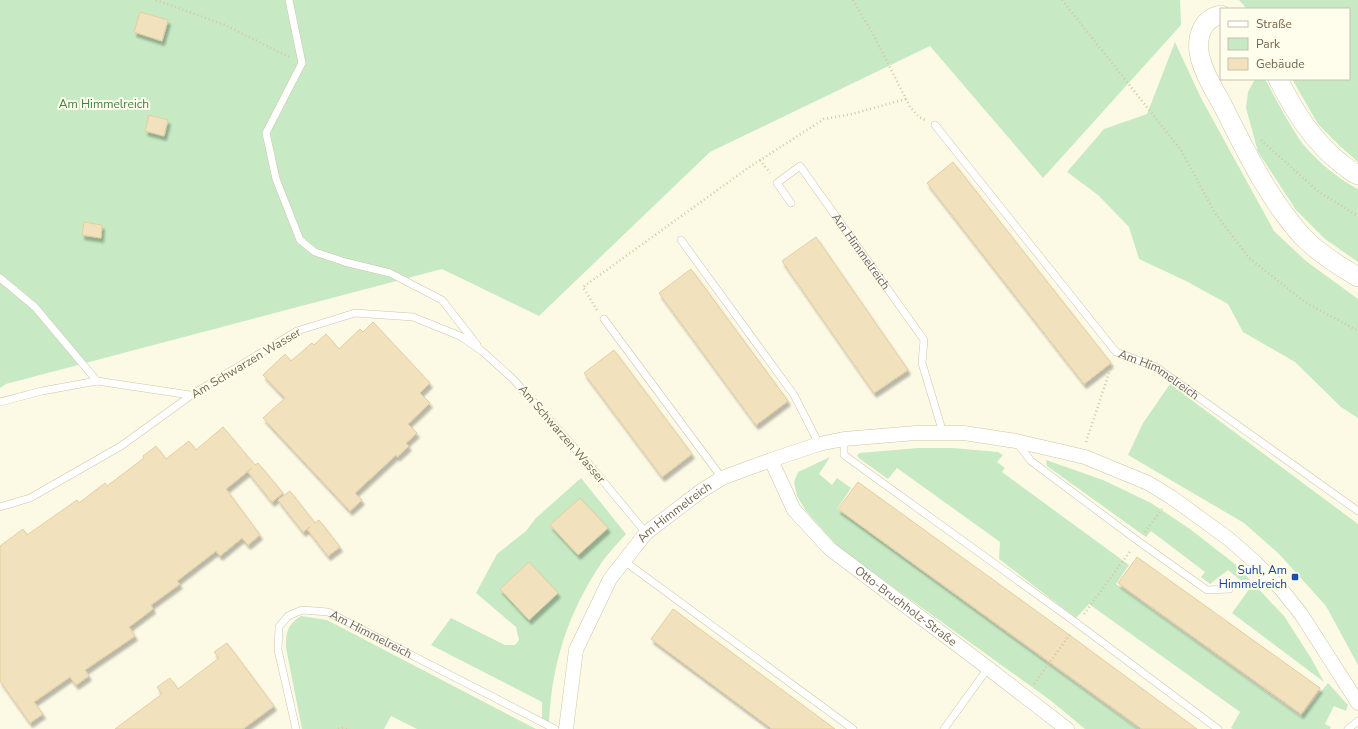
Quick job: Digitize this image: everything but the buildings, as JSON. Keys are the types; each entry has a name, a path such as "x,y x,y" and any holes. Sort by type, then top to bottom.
{"main road":[{"path":"1220,15 1210,19 1204,25 1199,37 1199,51 1205,69 1231,123 1268,190 1290,221 1304,237 1320,251 1358,278"},
{"path":"1279,80 1294,109 1321,146 1333,157 1358,175"}],"street":[{"name":"Am Himmelreich","path":"566,729 576,650 610,579 646,533 701,491 722,478 771,460 819,444 844,439 942,433 964,433 1016,442 1085,457 1148,484 1171,497 1229,539 1255,562 1281,590 1301,614 1358,703"},
{"name":"Otto-Bruchholz-Straße","path":"771,460 794,510 830,549 1067,729"}],"lane":[{"path":"289,0 302,64 266,133 276,178 300,240 315,252 345,262 390,273 442,300 482,351"},
{"name":"Am Himmelreich","path":"935,125 1116,352 1156,367 1358,511"},
{"name":"Am Himmelreich","path":"791,203 778,183 800,166 924,340 922,363 942,433"},
{"path":"682,240 794,395 819,444"},
{"path":"0,278 35,307 97,381"},
{"name":"Am Schwarzen Wasser","path":"0,506 30,498 121,446 190,395 297,331 355,313 413,317 460,336 482,351 513,379 588,463 646,533"},
{"name":"Am Himmelreich","path":"604,319 722,478"},
{"path":"0,402 42,391 97,381 190,395"},
{"path":"844,439 844,455 1078,624 1218,729"},
{"path":"1016,442 1031,461 1138,541 1207,590 1229,589"},
{"path":"624,561 853,729"},
{"name":"Am Himmelreich","path":"295,729 278,650 279,627 288,616 302,610 328,612 555,729"},
{"path":"944,729 988,668"},
{"path":"1348,729 1358,721"}],"path":[{"path":"156,0 225,25 302,64"},
{"path":"853,0 874,36 910,107 919,116 935,125"},
{"path":"1062,0 1181,150 1216,213 1249,258 1305,302 1358,331"},
{"path":"604,319 582,287 748,168 824,119 852,114 906,99"},
{"path":"1260,139 1319,192 1358,216"},
{"path":"1086,440 1108,373"},
{"path":"1025,697 1171,497"},
{"path":"338,729 347,729"}],"green space":[{"path":"0,0 1180,0 1181,25 1043,178 930,46 710,152 539,316 442,269 6,384 0,388"},
{"path":"1239,0 1358,0 1358,162 1318,124 1293,80 1350,80 1350,8 1246,8"},
{"path":"1175,42 1201,98 1274,231 1306,261 1358,299 1358,418 1341,407 1295,362 1243,332 1228,304 1186,281 1139,259 1129,227 1098,195 1067,172 1104,129 1147,114"},
{"path":"1254,80 1266,80 1295,133 1305,147 1334,174 1358,189 1358,262 1325,239 1296,210 1258,152 1246,108 1248,92"},
{"path":"1170,384 1358,524 1358,665 1326,606 1279,554 1244,523 1128,455 1143,423"},
{"path":"918,448 953,448 998,452 1003,455 997,462 1005,468 1002,472 1129,565 1116,584 1301,717 1328,683 1348,705 1346,711 1334,706 1325,724 1331,727 1330,729 1231,728 1240,712 1089,604 1076,618 999,559 1000,542 897,468 888,479 857,456 859,453"},
{"path":"830,457 819,474 832,485 837,478 851,488 837,509 1138,729 1085,729 1050,700 839,548 806,511 797,496 794,482 798,472"},
{"path":"1046,460 1103,480 1151,503 1190,529 1235,564 1284,616 1311,658 1324,682 1232,613 1250,588 1228,570 1210,584 1201,577 1205,572 1151,531 1146,537 1047,466"},
{"path":"581,478 626,534 602,562 590,581 571,619 558,659 549,723 542,719 542,702 431,645 451,618 505,645 515,645 519,640 516,627 476,593 497,554 526,531 536,518"},
{"path":"301,616 327,620 536,729 417,729 391,716 384,729 302,729 286,648 288,629 296,619"}],"place":[{"name":"Suhl, Am Himmelreich","path":"1295,577"}]}
